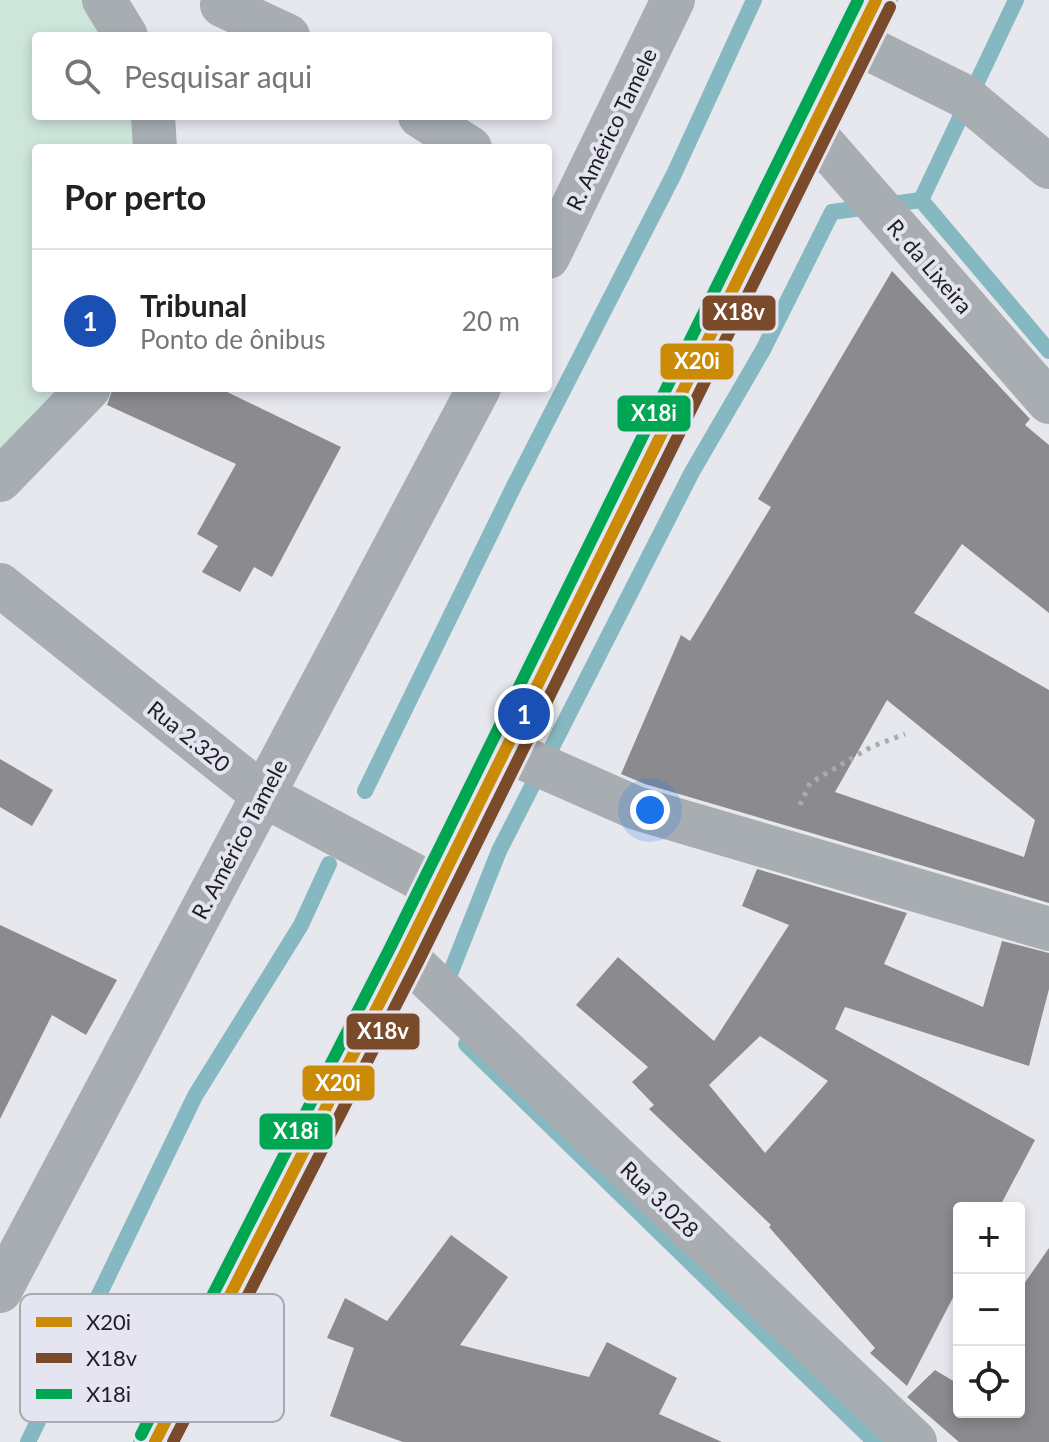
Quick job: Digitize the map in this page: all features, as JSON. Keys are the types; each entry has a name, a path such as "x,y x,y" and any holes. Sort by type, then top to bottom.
{"main road":[{"path":"231,1294 404,955 876,0"},
{"path":"155,1442 165,1422"}],"street":[{"path":"104,0 124,32"},
{"name":"R. Américo Tamele","path":"552,240 560,205 673,0"},
{"path":"217,14 275,32"},
{"path":"855,42 964,96 1049,167"},
{"path":"153,120 155,144"},
{"path":"426,120 464,144"},
{"name":"R. da Lixeira","path":"811,130 1049,402"},
{"path":"0,480 85,392"},
{"name":"R. Américo Tamele","path":"0,1291 477,392"},
{"name":"Rua 2.320","path":"0,585 263,795 436,887"},
{"path":"507,747 514,754 636,808 1049,929"},
{"name":"Rua 3.028","path":"404,955 915,1442"}],"path":[{"path":"781,851 810,783 871,747 905,734"}],"green space":[{"path":"0,0 88,0 108,32 32,32 32,120 140,120 141,144 32,144 32,392 72,392 0,463"}],"building":[{"path":"892,271 1030,419 1025,425 1049,445 1049,613 962,544 914,613 1049,690 1049,903 645,784 621,774 681,635 690,641 771,507 758,499","holes":["887,700 1035,820 1024,857 835,792"]},
{"path":"112,392 227,392 341,447 272,577 254,567 240,592 202,572 218,546 197,534 236,464 107,405"},
{"path":"0,759 53,790 32,826 0,807"},
{"path":"757,869 907,913 884,964 983,1007 1002,941 1049,953 1049,989 1029,1066 845,1007 835,1029 1035,1140 1002,1202 953,1202 953,1298 907,1386 870,1353 875,1348 769,1227 771,1225 649,1109 654,1105 632,1082 648,1067 576,1005 618,957 714,1041 789,925 742,906","holes":["760,1036 828,1081 765,1153 709,1085"]},
{"path":"0,925 117,980 86,1035 52,1015 0,1119"},
{"path":"451,1235 508,1277 460,1345 589,1377 607,1342 677,1378 659,1414 722,1442 403,1442 330,1416 354,1348 327,1338 345,1298 387,1321"},
{"path":"1049,1248 1049,1442 959,1442 907,1397 935,1370 953,1381 953,1418 1025,1418 1025,1282"}],"waterway":[{"path":"365,791 514,486 674,174 754,0"},
{"path":"444,989 499,851 692,472 763,350 832,212 921,200 1016,0"},
{"path":"921,200 1049,351"},
{"path":"99,1294 195,1096 301,925 329,864"},
{"path":"466,1044 875,1442"},
{"path":"28,1442 38,1422"}],"transit line":[{"name":"X18i","path":"213,1294 390,948 858,0"},
{"name":"X20i","path":"231,1294 404,955 876,0"},
{"name":"X18v","path":"249,1294 418,962 890,7"},
{"name":"X18i","path":"141,1435 148,1422"},
{"name":"X20i","path":"155,1442 165,1422"},
{"name":"X18v","path":"173,1442 183,1422"}],"place":[{"name":"Tribunal","path":"524,714"}]}
